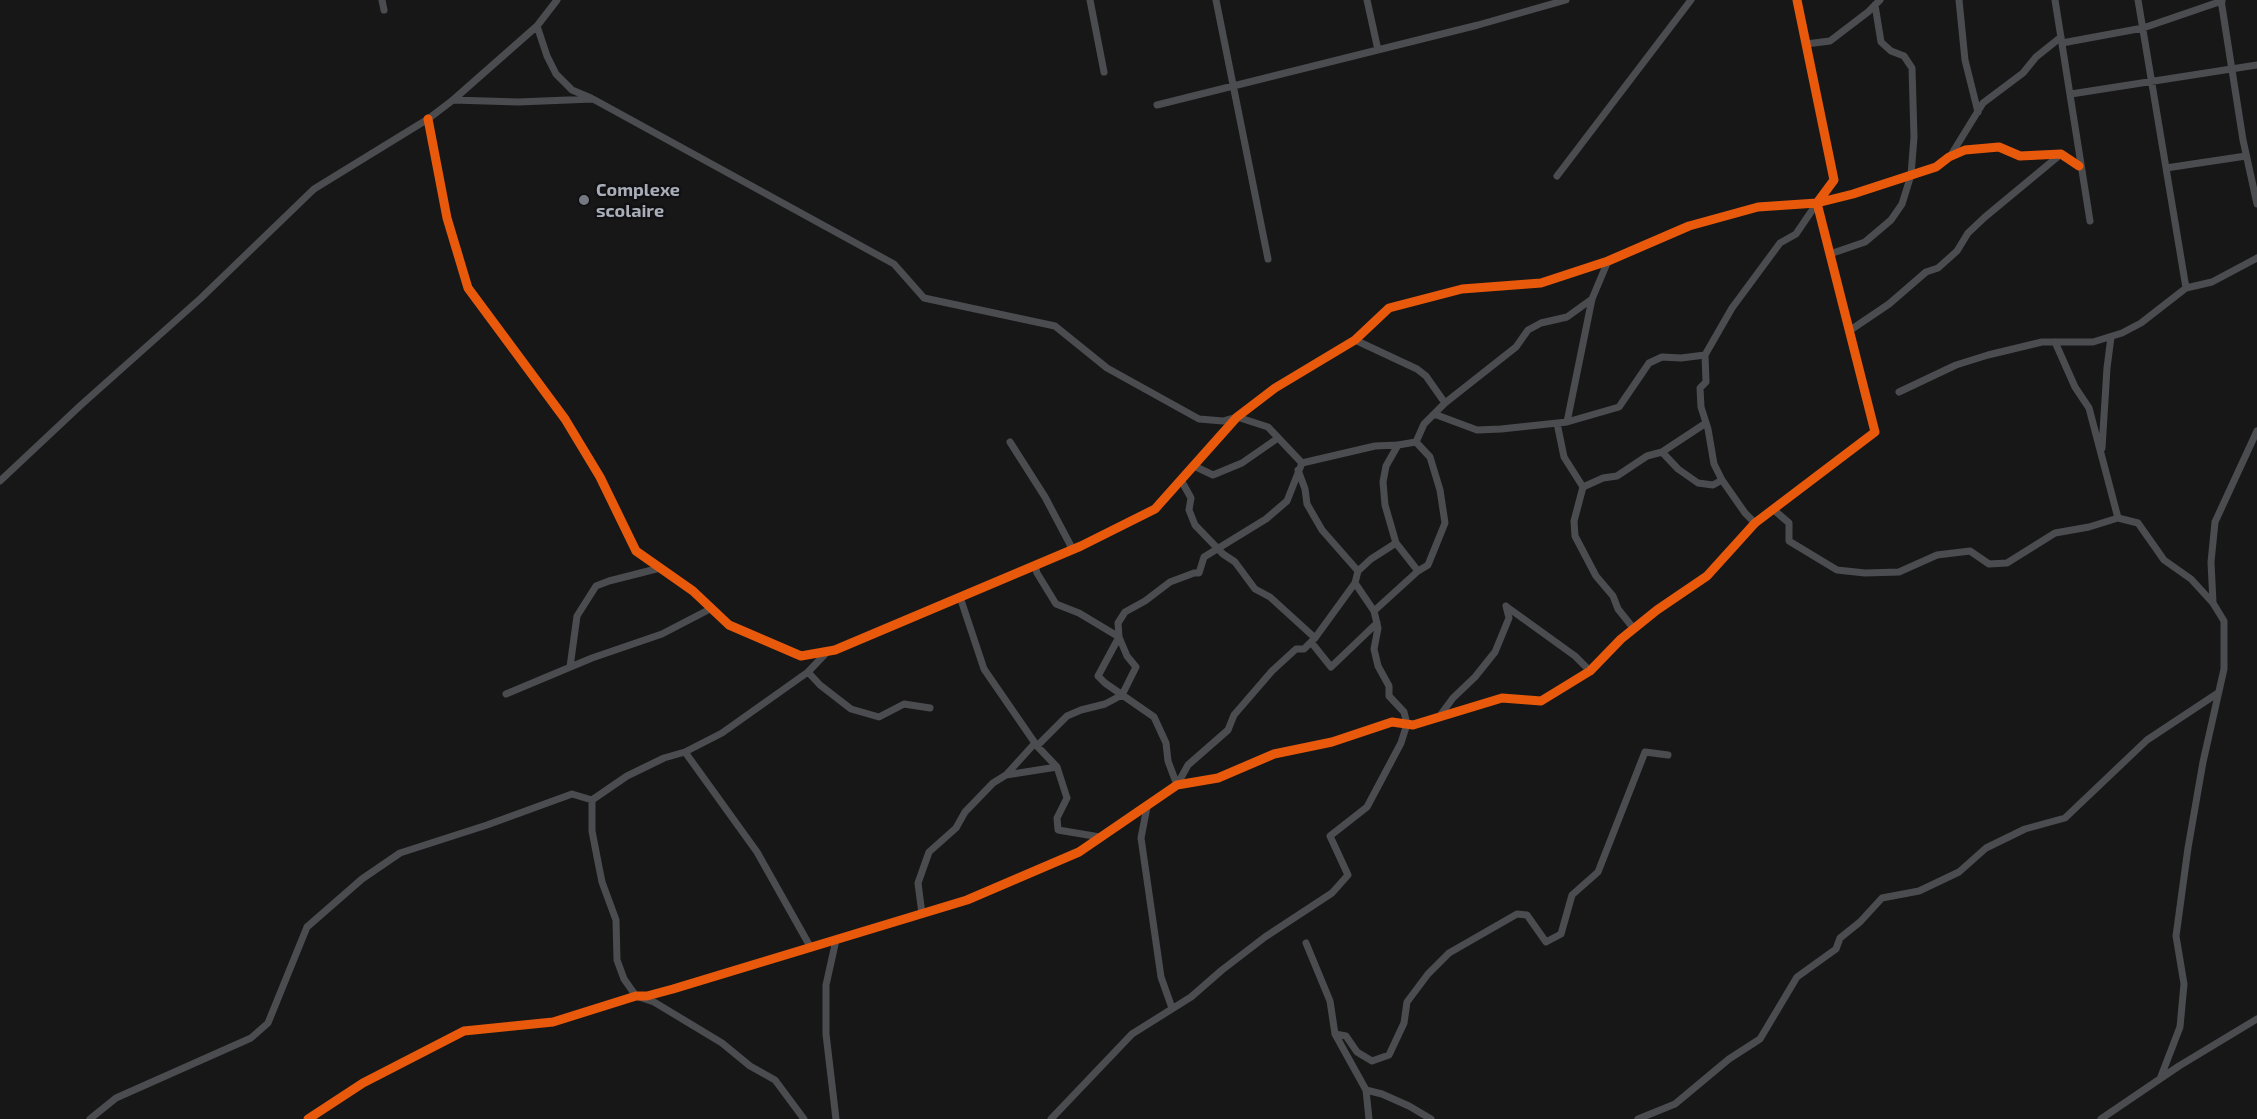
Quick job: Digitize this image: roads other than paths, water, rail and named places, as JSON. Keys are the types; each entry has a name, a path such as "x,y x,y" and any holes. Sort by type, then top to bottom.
{"street":[{"path":"382,0 384,10"},
{"path":"0,482 90,397 201,298 314,189 428,119 453,100 537,26 557,0"},
{"path":"1090,0 1104,72"},
{"path":"1216,0 1268,260"},
{"path":"1367,0 1378,50"},
{"path":"1157,105 1566,0"},
{"path":"1557,176 1691,0"},
{"path":"1755,523 1745,513 1722,480 1714,464 1701,407 1700,387 1706,382 1705,355 1732,308 1780,243 1796,234 1834,180 1797,0"},
{"path":"1959,0 1965,60 1978,112"},
{"path":"2055,0 2071,93 2079,166 2090,221"},
{"path":"2138,0 2186,288"},
{"path":"1949,157 1983,103 2023,73 2036,57 2061,40 2143,28 2221,1 2246,156 2257,204"},
{"path":"1806,44 1830,41 1877,3"},
{"path":"1830,254 1865,242 1891,220 1902,204 1911,175 1914,136 1912,68 1905,56 1891,51 1881,42 1877,27 1877,3"},
{"path":"537,26 556,74 572,90 593,99 894,264 924,298 1055,326 1107,368 1199,419 1223,421 1237,417 1268,427 1302,463"},
{"path":"2071,93 2257,64"},
{"path":"453,100 518,102 593,99"},
{"path":"428,119 447,218 468,288 565,419 600,477 636,551 693,591 729,625 801,656 828,651 1035,566 1073,550 1155,508 1237,417 1275,388 1355,340 1389,308 1462,289 1542,283 1608,261 1689,226 1758,207 1817,203 1853,194 1936,167 1949,157 1965,150 1999,147 2020,156 2061,154 2079,166"},
{"path":"1850,331 1890,304 1926,272 1938,268 1957,251 1968,233 1984,217 2061,154"},
{"path":"2166,168 2246,156"},
{"path":"1177,785 1218,778 1274,754 1332,742 1392,722 1413,725 1502,698 1541,701 1590,671 1657,610 1707,576 1755,523 1875,432 1817,203"},
{"path":"1899,393 1956,365 2042,342 2092,342 2122,333 2141,323 2186,288 2212,282 2257,258"},
{"path":"1567,422 1592,299 1608,261"},
{"path":"922,914 918,883 928,852 956,828 965,812 986,790 1006,775 1067,716 1105,704 1122,695 1136,667 1127,656 1119,637 1118,623 1125,612 1145,601 1170,582 1199,573 1204,557 1266,519 1287,501 1302,463 1375,446 1398,446 1416,441 1424,424 1445,403 1516,347 1528,330 1541,323 1567,317 1592,299"},
{"path":"2102,457 2106,368 2111,337"},
{"path":"1355,340 1417,369 1426,376 1445,403"},
{"path":"2055,342 2075,387 2089,408 2118,518"},
{"path":"1434,414 1477,430 1567,422 1619,407 1649,363 1662,357 1681,358 1705,355"},
{"path":"1557,423 1564,457 1583,487 1574,521 1575,536 1596,576 1613,596 1618,609 1634,629"},
{"path":"1583,487 1602,478 1617,476 1647,456 1662,452 1706,423"},
{"path":"2213,603 2211,562 2215,522 2257,431"},
{"path":"1194,466 1213,475 1242,463 1278,438"},
{"path":"1374,611 1418,571 1428,565 1445,523 1440,490 1430,457 1416,441"},
{"path":"1010,442 1045,497 1073,550"},
{"path":"1398,446 1386,466 1383,482 1384,505 1396,543 1418,571"},
{"path":"1662,452 1678,469 1698,483 1713,484 1722,480"},
{"path":"1298,470 1305,489 1307,504 1322,530 1358,571"},
{"path":"1181,480 1191,498 1189,510 1195,525 1218,549 1235,562 1256,589 1270,597 1313,640 1331,667 1377,623"},
{"path":"1774,510 1789,523 1789,541 1837,570 1865,573 1899,572 1937,555 1970,551 1989,564 2007,563 2055,533 2089,527 2118,518 2138,523 2164,560 2191,579 2213,603 2224,621 2224,669 2203,762 2176,936 2184,984 2180,1027 2160,1079"},
{"path":"308,1119 363,1083 464,1031 552,1023 636,996 647,996 673,989 967,900 1079,852 1177,785 1188,765 1228,730 1234,715 1272,671 1296,649 1304,649 1313,640 1355,583 1358,571 1371,559 1396,543"},
{"path":"1035,566 1056,604 1079,613 1119,637"},
{"path":"570,667 577,616 596,586 660,568"},
{"path":"1051,1119 1132,1034 1191,997 1222,970 1286,922 1332,893 1348,875 1330,836 1367,807 1401,743 1407,724 1404,712 1389,696 1389,686 1378,666 1374,649 1378,628 1374,611 1355,583"},
{"path":"960,597 984,669 1036,744 1057,766 1067,798 1057,818 1059,830 1100,837"},
{"path":"1438,717 1495,652 1509,618 1506,606 1575,656 1590,671"},
{"path":"506,694 570,667 662,634 712,608"},
{"path":"1119,637 1098,676 1154,717 1166,743 1168,761 1177,785"},
{"path":"592,800 627,776 664,758 685,752 722,733 808,672 828,651"},
{"path":"808,672 820,685 851,708 879,717 904,704 930,708"},
{"path":"1638,1119 1675,1104 1729,1059 1760,1039 1797,976 1836,949 1840,938 1860,922 1882,898 1919,891 1959,872 1986,848 2025,829 2065,818 2147,740 2218,693"},
{"path":"685,752 757,852 811,948"},
{"path":"1335,1034 1346,1036 1358,1052 1372,1061 1389,1055 1404,1023 1407,1002 1428,974 1449,953 1517,914 1527,915 1546,942 1561,934 1572,895 1598,872 1645,752 1668,755"},
{"path":"1006,775 1057,766"},
{"path":"90,1119 116,1098 251,1038 268,1023 307,927 362,879 400,853 572,794 592,800"},
{"path":"592,800 592,831 602,882 616,920 617,960 624,980 636,996 654,1002 722,1043 750,1066 775,1080 804,1119"},
{"path":"1147,807 1141,838 1161,977 1172,1008"},
{"path":"836,940 826,986 826,1034 836,1119"},
{"path":"1306,943 1330,1001 1335,1034 1366,1090 1369,1119"},
{"path":"2101,1119 2160,1079 2257,1019"},
{"path":"1366,1090 1382,1094 1409,1106 1431,1119"}],"place":[{"name":"Complexe scolaire","path":"584,200"}]}
